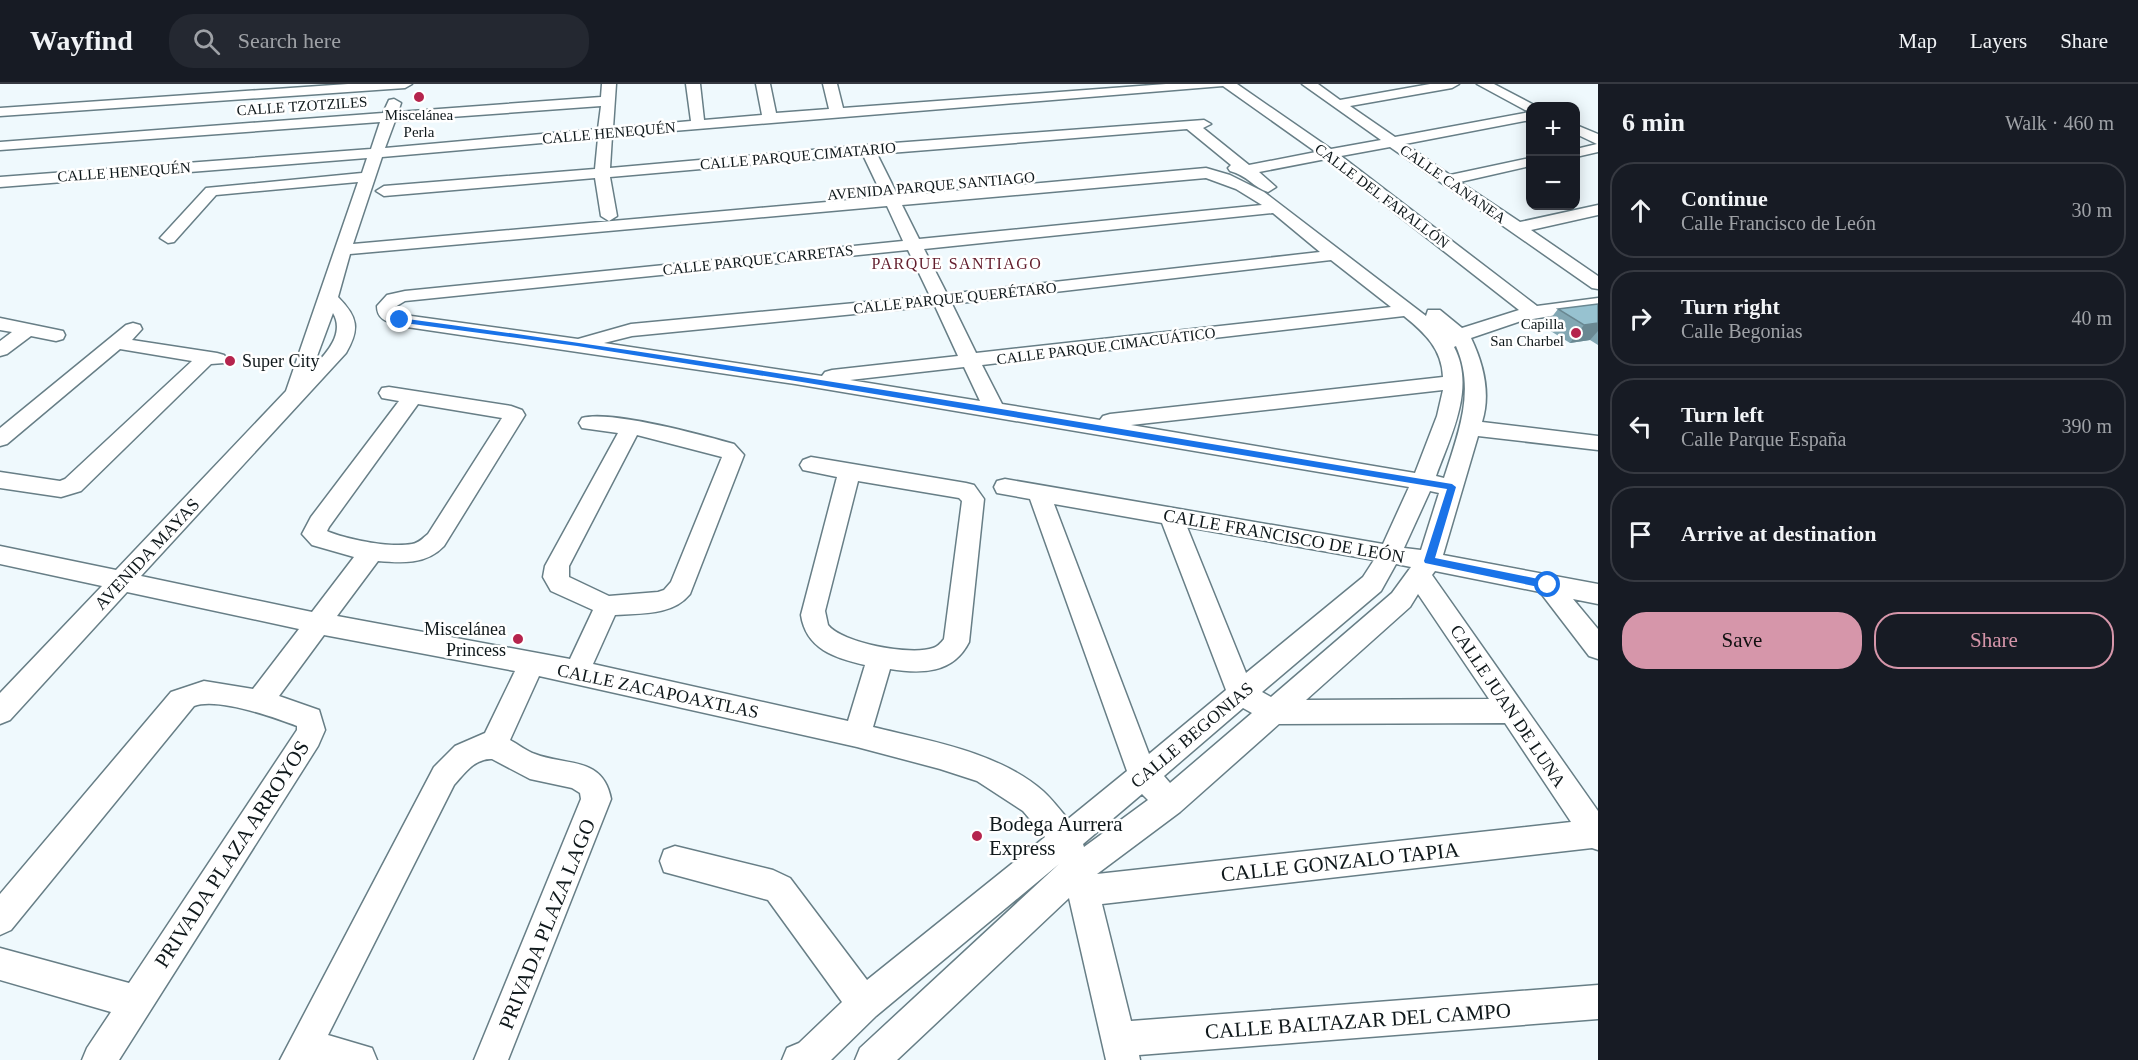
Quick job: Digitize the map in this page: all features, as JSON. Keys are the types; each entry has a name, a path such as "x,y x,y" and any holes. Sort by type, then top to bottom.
{"street":[{"path":"144,101 156,84"},
{"path":"0,112 403,84"},
{"name":"AVENIDA MAYAS","path":"293,396 329,298 344,245 388,116 403,84"},
{"path":"609,84 602,174 609,216"},
{"path":"693,84 698,125"},
{"path":"763,84 770,118"},
{"path":"830,84 837,113"},
{"path":"994,84 1009,100"},
{"path":"1061,84 1075,96"},
{"name":"CALLE HENEQUÉN","path":"0,182 606,134 770,118 1075,96 1139,87 1218,84"},
{"name":"CALLE DEL FARALLÓN","path":"1228,84 1327,153 1533,312"},
{"name":"CALLE CANANEA","path":"1309,84 1598,284"},
{"path":"1338,104 1452,84"},
{"path":"1484,84 1526,105"},
{"name":"CALLE TZOTZILES","path":"0,146 388,116 607,102"},
{"path":"1190,125 1246,170 1526,117"},
{"name":"CALLE PARQUE CIMATARIO","path":"384,191 602,174 867,149 1212,124"},
{"path":"1580,131 1598,140"},
{"path":"1580,152 1598,148"},
{"path":"867,149 972,361 994,411"},
{"name":"AVENIDA PARQUE SANTIAGO","path":"344,245 890,195 1194,161 1246,170 1452,340"},
{"path":"1448,180 1526,163"},
{"name":"AVENIDA PARQUE SANTIAGO","path":"344,245 609,216 1206,173 1221,176 1243,186 1276,208 1429,327 1452,340"},
{"path":"168,238 212,191 367,177"},
{"name":"CALLE PARQUE CARRETAS","path":"577,344 400,320 386,314 386,306 393,300 405,296 1276,208"},
{"path":"1517,228 1598,210"},
{"name":"CALLE PARQUE QUERÉTARO","path":"577,344 631,330 942,300 1334,255"},
{"name":"AVENIDA MAYAS","path":"0,712 293,396 334,355 343,340 346,320 329,298"},
{"path":"1452,340 1487,323 1533,312 1598,303"},
{"name":"CALLE PARQUE CIMACUÁTICO","path":"802,379 1409,310"},
{"path":"0,324 56,334"},
{"path":"0,350 28,329"},
{"path":"0,439 133,329"},
{"name":"CALLE BEGONIAS","path":"799,1060 811,1054 864,1004 1143,776 1371,584 1391,554 1423,482 1449,411 1454,382 1452,340"},
{"name":"CALLE BEGONIAS","path":"872,1060 1401,600 1424,568 1474,416 1475,386 1471,359 1452,340"},
{"path":"5,486 61,489 76,483 216,359 116,343"},
{"path":"577,344 1081,424 1452,487"},
{"path":"1081,424 1454,382"},
{"path":"389,393 413,397 516,415 432,545 410,554 372,551 321,540 314,534 316,528 413,397"},
{"path":"589,423 631,427 726,448 734,455 681,587 673,597 660,602 607,606 560,584 555,578 557,566 631,427"},
{"path":"1470,428 1598,443"},
{"path":"811,465 966,491 973,499 956,642 952,649 938,659 903,660 880,657 826,640 817,629 813,620 813,611 849,472"},
{"name":"CALLE FRANCISCO DE LEÓN","path":"1005,487 1391,554 1424,568 1598,594"},
{"path":"1039,494 1143,776 1170,802"},
{"path":"1171,517 1241,693 1273,712 1511,711"},
{"path":"258,703 372,551"},
{"name":"CALLE ZACAPOAXTLAS","path":"0,555 317,623 577,672 857,735 940,756 986,771 1033,801 1066,839 1080,880 1121,1050"},
{"name":"CALLE JUAN DE LUNA","path":"1424,568 1511,711 1597,834"},
{"path":"1548,585 1598,648"},
{"path":"577,672 607,606"},
{"path":"857,735 880,657"},
{"path":"360,1060 300,1053 444,776 464,755 494,746 532,664"},
{"name":"PRIVADA PLAZA ARROYOS","path":"0,919 174,705 189,696 211,692 258,703 309,719 311,730 308,737 99,1060"},
{"name":"PRIVADA PLAZA LAGO","path":"491,1060 596,799 590,784 582,779 531,766 494,746"},
{"name":"CALLE GONZALO TAPIA","path":"1080,880 1597,834"},
{"path":"675,861 779,889 864,1004"},
{"path":"0,964 136,1002"},
{"name":"CALLE BALTAZAR DEL CAMPO","path":"1121,1050 1598,1002"}],"building":[{"path":"1598,304 1598,323 1584,325 1558,309"}],"place":[{"name":"Miscelánea Perla","path":"419,97"},
{"name":"Capilla San Charbel","path":"1576,333"},
{"name":"Super City","path":"230,361"},
{"name":"Miscelánea Princess","path":"518,639"},
{"name":"Bodega Aurrera Express","path":"977,836"}],"district":[{"name":"PARQUE SANTIAGO","path":"957,263"}],"route":[{"path":"400,320 577,344 802,379 1452,487 1429,561 1548,585"}]}
